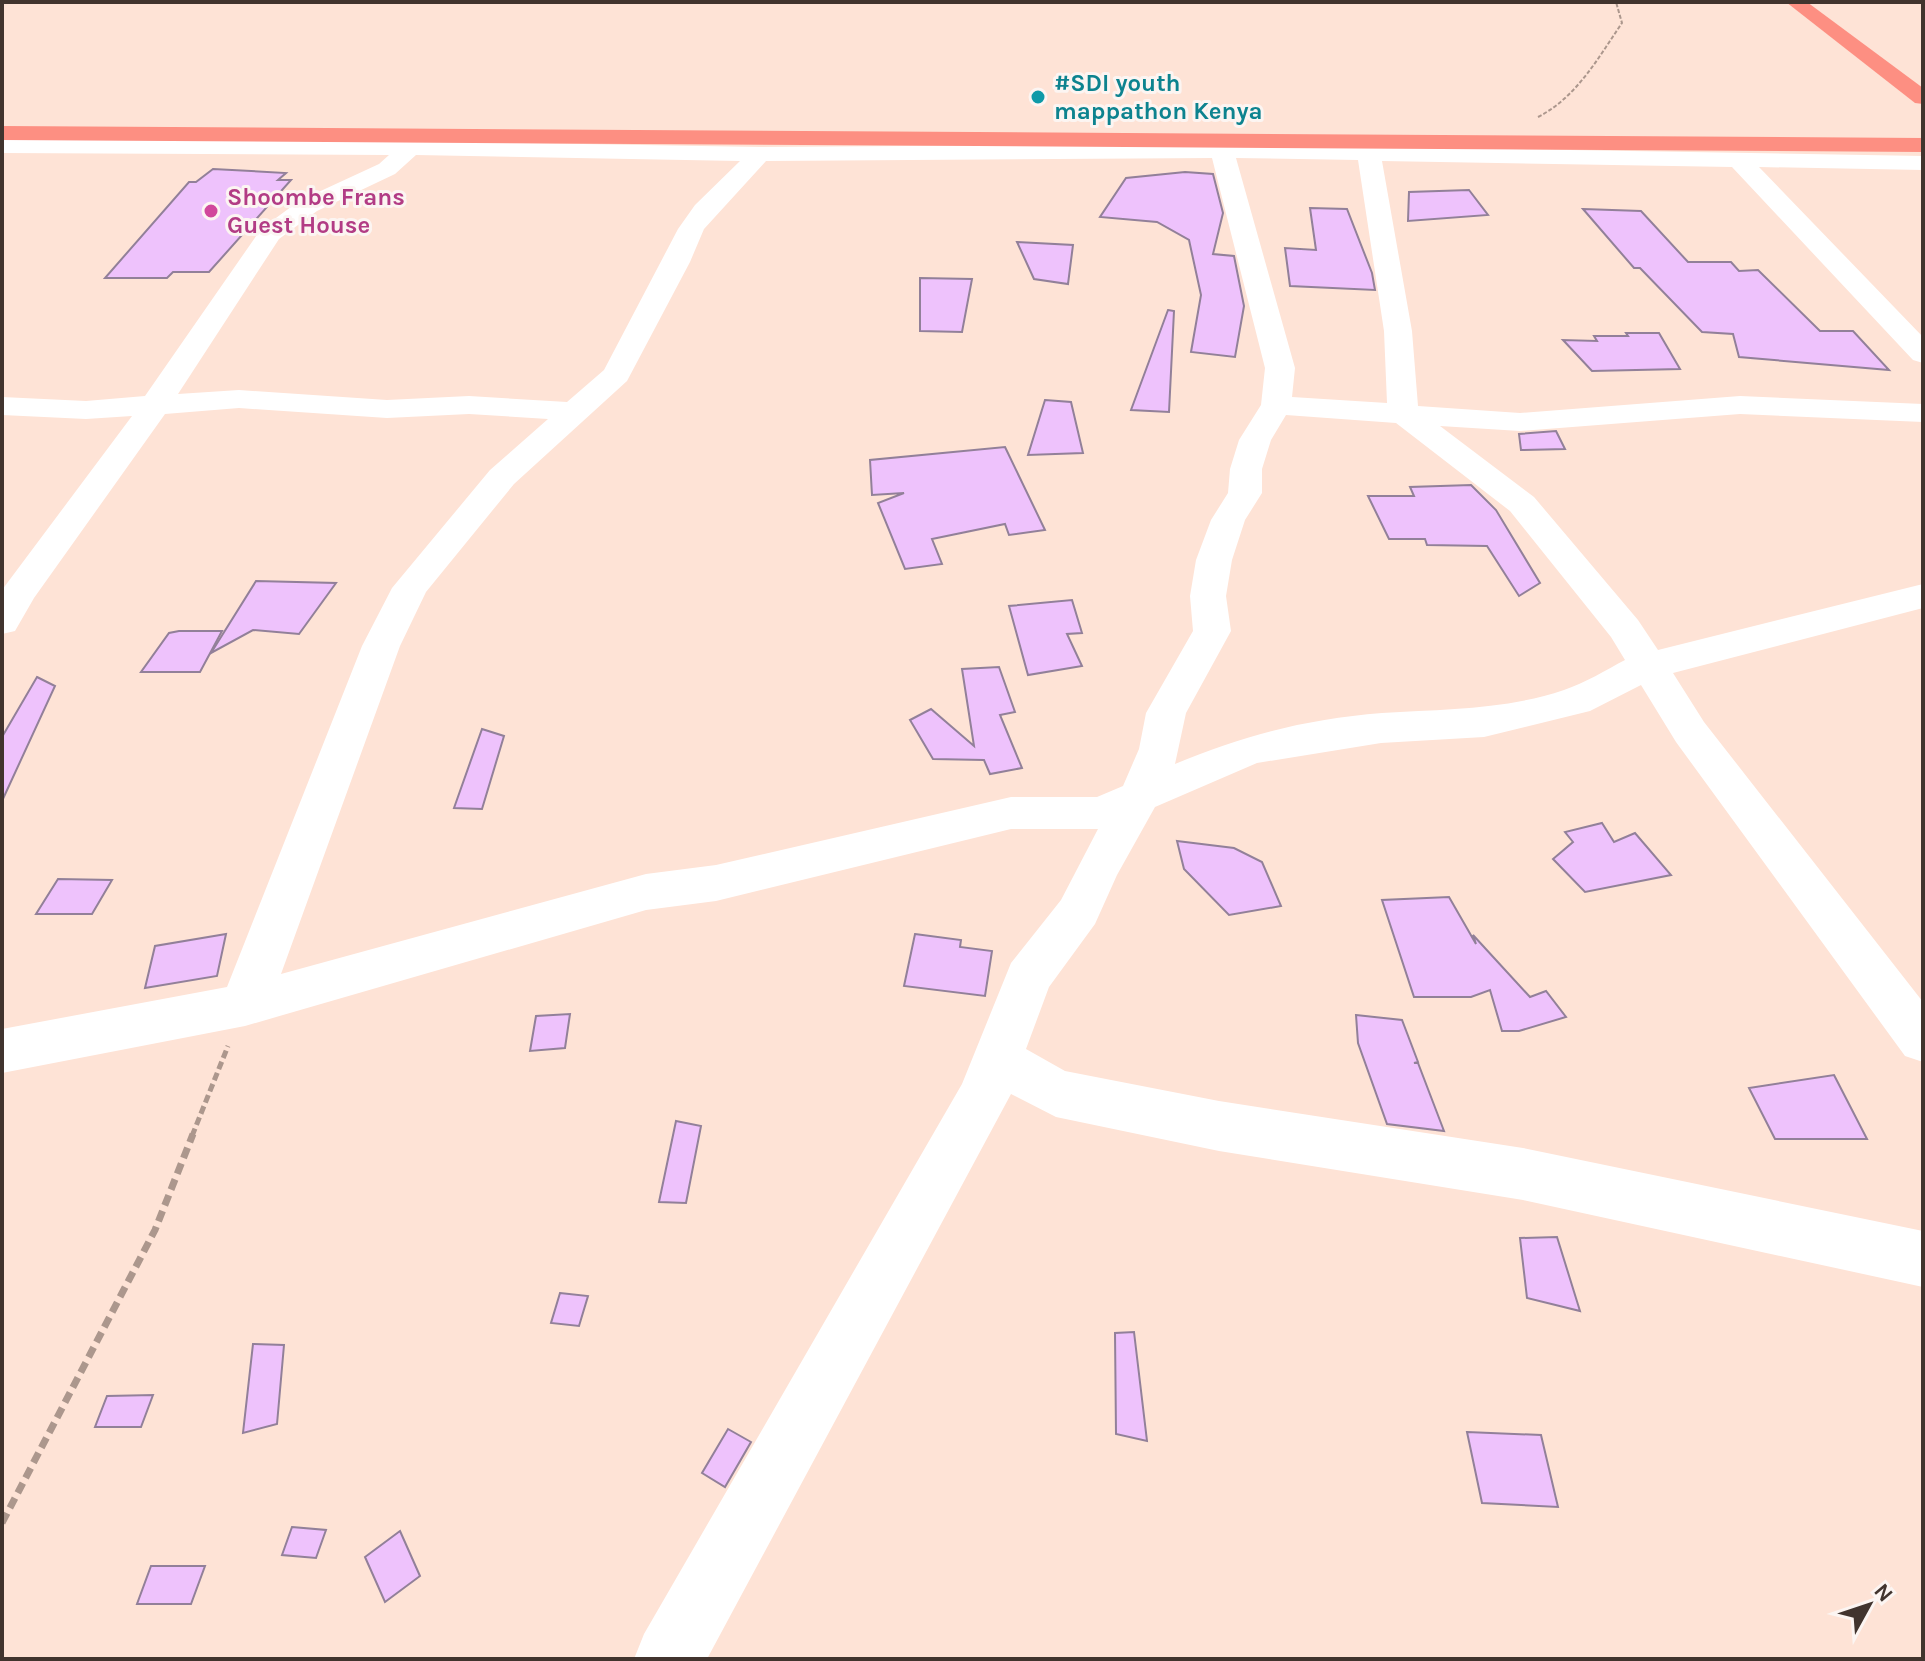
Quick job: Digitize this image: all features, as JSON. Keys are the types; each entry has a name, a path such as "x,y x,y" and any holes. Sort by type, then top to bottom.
{"highway":[{"path":"1795,2 1923,98"},
{"path":"2,133 1375,147 1434,144 1923,145"},
{"path":"1375,147 1484,134 1923,137"}],"street":[{"path":"2,146 760,154 1375,147 1923,163"},
{"path":"1375,147 1398,331 1403,413 1522,504 1625,629 1690,732 1923,1040"},
{"path":"2,622 270,234 308,206 387,169 409,149"},
{"path":"669,1659 917,1216 999,1060 1028,977 1079,911 1096,872 1138,800 1160,749 1166,713 1212,631 1208,596 1214,560 1228,520 1245,493 1246,469 1255,440 1276,405 1280,368 1222,151"},
{"path":"245,1005 381,646 410,588 502,477 616,375 698,220 760,154"},
{"path":"1737,158 1923,354"},
{"path":"2,406 41,410 153,407 239,399 387,409 469,405 577,412"},
{"path":"1276,405 1520,422 1740,405 1923,413"},
{"path":"2,1051 245,1005 646,892 688,884 716,883 1011,813 1101,813 1138,800 1247,750 1297,739 1381,728 1484,723 1576,701 1647,666 1923,596"},
{"path":"999,1060 1056,1093 1219,1126 1523,1174 1923,1259"}],"path":[{"path":"1484,134 1543,115 1571,96 1622,23 1616,2"},
{"path":"2,1523 155,1230 245,1005"}],"building":[{"path":"213,169 286,173 278,180 291,180 209,272 173,272 167,278 105,278 189,182 196,182"},
{"path":"1185,172 1213,174 1223,213 1213,254 1234,256 1244,306 1235,357 1191,352 1201,295 1189,240 1157,222 1100,217 1126,178"},
{"path":"1469,190 1488,215 1408,221 1409,192"},
{"path":"1310,208 1347,209 1372,273 1375,290 1290,286 1285,248 1316,250"},
{"path":"1583,209 1641,211 1688,262 1731,262 1739,271 1758,270 1820,331 1853,331 1889,370 1739,357 1733,334 1702,332 1640,268 1634,268"},
{"path":"1017,242 1073,245 1068,284 1034,279"},
{"path":"920,278 972,279 962,332 920,331"},
{"path":"1168,310 1174,311 1169,412 1131,410"},
{"path":"1626,333 1659,333 1680,369 1592,371 1563,340 1597,341 1594,336 1628,336"},
{"path":"1045,400 1071,402 1083,453 1028,455"},
{"path":"1556,431 1565,449 1521,450 1519,434"},
{"path":"1005,447 1045,530 1009,535 1005,524 932,539 942,564 905,569 878,503 904,493 872,495 870,460"},
{"path":"1471,485 1496,510 1540,583 1519,596 1487,546 1427,545 1425,539 1389,539 1368,496 1414,496 1410,487"},
{"path":"256,581 336,583 299,634 253,630 211,653"},
{"path":"1072,600 1082,633 1067,634 1082,666 1028,675 1009,606"},
{"path":"222,631 200,672 141,672 169,633"},
{"path":"999,667 1015,712 1000,715 1022,768 990,774 984,760 933,759 910,720 931,709 974,746 962,669"},
{"path":"37,677 55,686 2,801 2,737"},
{"path":"482,729 504,736 482,809 454,808"},
{"path":"1602,823 1614,842 1635,833 1671,875 1585,892 1553,859 1573,842 1565,832"},
{"path":"1177,841 1234,848 1262,862 1281,906 1229,915 1184,869"},
{"path":"58,879 112,880 92,914 36,914"},
{"path":"1449,897 1476,944 1473,935 1530,997 1546,991 1566,1017 1519,1031 1502,1031 1490,990 1471,997 1414,997 1382,900"},
{"path":"226,934 217,976 145,988 155,946"},
{"path":"915,934 961,940 960,947 992,951 985,996 904,986"},
{"path":"570,1014 565,1048 530,1051 536,1016"},
{"path":"1356,1015 1402,1020 1418,1062 1414,1063 1418,1063 1444,1131 1387,1124 1358,1043"},
{"path":"1834,1075 1867,1139 1775,1139 1749,1088"},
{"path":"676,1121 701,1126 686,1203 659,1202"},
{"path":"1557,1237 1580,1311 1527,1298 1520,1238"},
{"path":"560,1293 588,1296 579,1326 551,1323"},
{"path":"1134,1332 1147,1441 1116,1434 1115,1333"},
{"path":"253,1344 284,1345 277,1424 243,1433"},
{"path":"153,1395 141,1427 95,1427 107,1396"},
{"path":"728,1429 751,1442 725,1487 702,1473"},
{"path":"1467,1432 1541,1435 1558,1507 1482,1503"},
{"path":"292,1527 326,1530 316,1558 282,1555"},
{"path":"400,1531 420,1576 385,1602 365,1557"},
{"path":"151,1566 205,1566 191,1604 137,1604"}],"place":[{"name":"#SDI youth mappathon Kenya","path":"1038,97"},
{"name":"Shoombe Frans Guest House","path":"211,211"}]}
